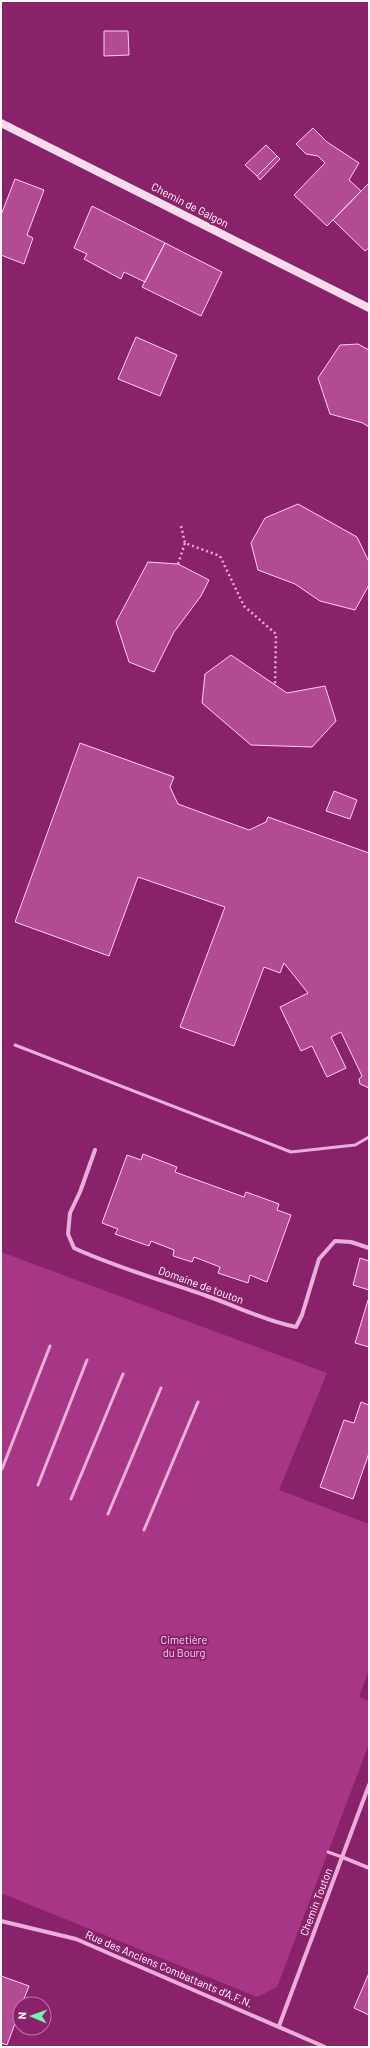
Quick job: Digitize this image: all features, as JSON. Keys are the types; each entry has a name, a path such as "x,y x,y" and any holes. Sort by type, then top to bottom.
{"main road":[{"name":"Chemin de Galgon","path":"1,123 369,308"}],"street":[{"name":"Domaine de touton","path":"95,1150 80,1192 70,1213 68,1234 74,1248 97,1259 234,1306 278,1324 296,1327 302,1315 319,1259 335,1241 351,1242 369,1248"},
{"name":"Chemin Touton","path":"279,2026 369,1785"},
{"path":"342,1857 369,1868"},
{"name":"Rue des Anciens Combattants d'A.F.N.","path":"1,1921 76,1938 326,2047"}],"lane":[{"path":"15,1045 291,1152 355,1145 369,1137"},
{"path":"2,1470 50,1346"},
{"path":"38,1485 87,1360"},
{"path":"72,1499 123,1374"},
{"path":"108,1514 161,1388"},
{"path":"144,1530 198,1402"},
{"path":"328,1852 342,1857"}],"path":[{"path":"178,564 185,543 181,526"},
{"path":"185,543 220,556 244,606 276,634 276,686"}],"green space":[{"name":"Cimetière du Bourg","path":"1,1252 327,1373 279,1490 369,1524 369,1669 359,1697 369,1701 369,1744 277,1987 257,1997 1,1893"}],"building":[{"path":"104,31 128,31 129,55 104,56"},
{"path":"313,128 327,142 359,163 349,180 361,191 327,226 294,195 325,163 318,156 306,154 296,144"},
{"path":"266,145 277,156 257,176 245,165"},
{"path":"277,156 280,159 260,180 257,176"},
{"path":"15,179 44,190 27,235 33,238 24,264 1,255 1,215"},
{"path":"369,183 369,248 365,251 333,220"},
{"path":"92,206 165,243 145,282 124,272 121,279 84,259 87,254 74,248"},
{"path":"165,243 222,272 201,316 142,287"},
{"path":"136,337 177,355 160,396 118,379"},
{"path":"358,344 369,350 369,427 363,423 330,414 318,378 340,345"},
{"path":"298,504 357,537 369,562 369,585 355,610 320,601 295,584 258,570 251,543 265,518"},
{"path":"148,562 178,564 209,580 201,596 174,632 154,672 129,662 116,622"},
{"path":"231,655 287,693 325,686 336,721 312,747 251,745 202,703 205,674"},
{"path":"80,743 174,777 170,787 178,804 249,830 266,822 268,817 369,853 369,1088 360,1084 359,1079 362,1076 341,1032 331,1037 346,1068 327,1077 312,1046 301,1051 280,1007 308,993 284,963 280,973 264,967 234,1046 180,1027 225,907 138,877 109,956 15,922"},
{"path":"334,791 357,800 350,819 326,811"},
{"path":"143,1154 177,1167 175,1172 244,1197 246,1192 279,1204 277,1210 291,1215 267,1282 250,1275 248,1283 218,1273 220,1267 194,1257 192,1262 173,1256 174,1250 151,1241 149,1246 115,1234 118,1229 102,1223 127,1155 141,1160"},
{"path":"360,1258 369,1261 369,1290 353,1285"},
{"path":"369,1297 369,1347 355,1343"},
{"path":"361,1402 369,1405 369,1453 353,1499 320,1487 344,1420 354,1423"},
{"path":"369,1973 369,2015 354,2008"},
{"path":"1,1976 29,1986 25,1996 12,1996 12,2032 7,2045 1,2043"}]}
